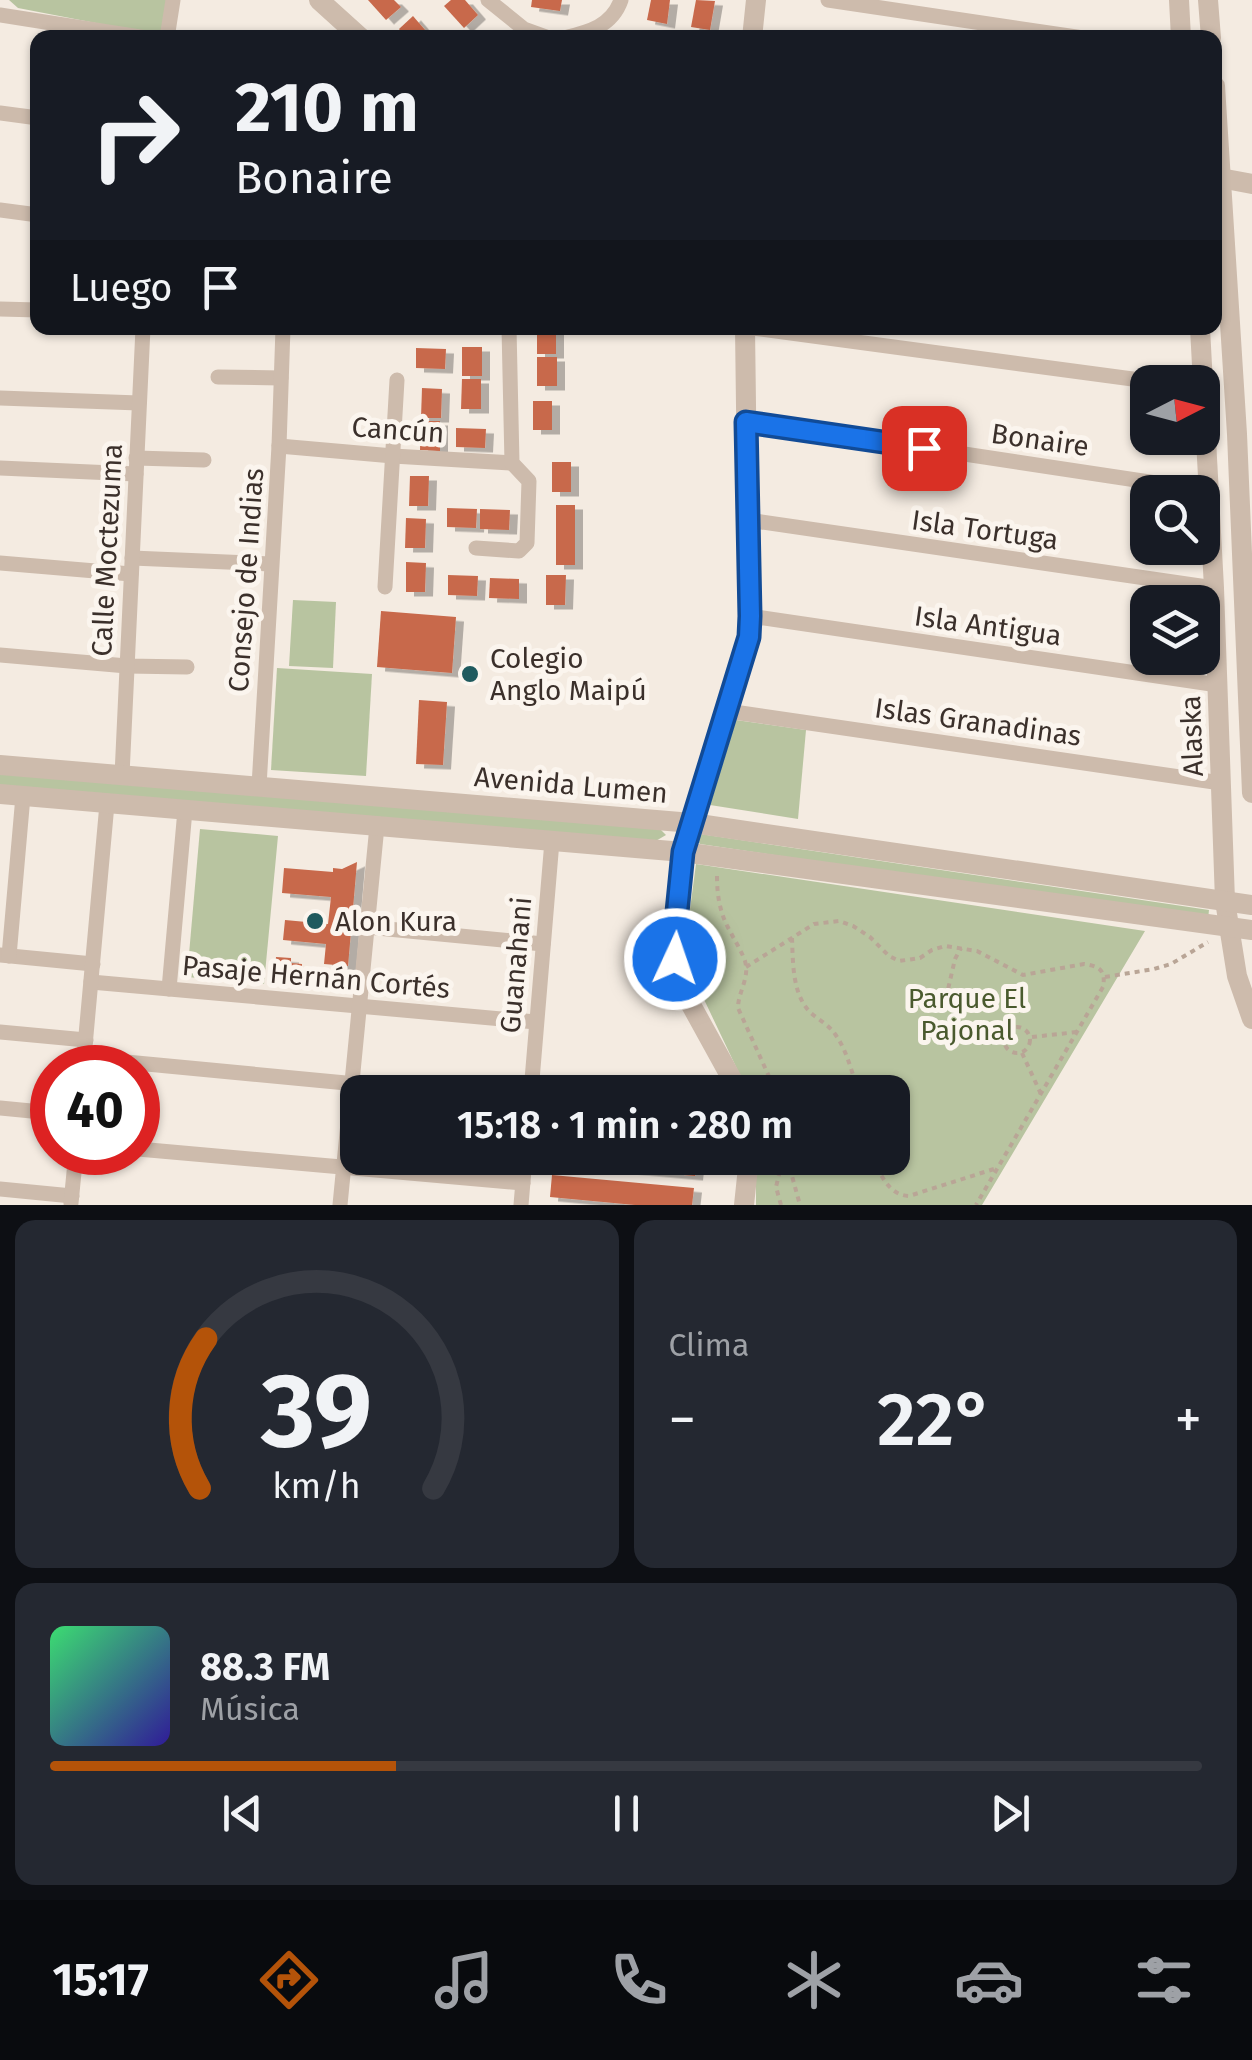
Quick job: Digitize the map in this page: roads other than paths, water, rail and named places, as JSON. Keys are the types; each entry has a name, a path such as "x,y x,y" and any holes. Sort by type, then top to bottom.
{"street":[{"path":"168,30 173,0"},
{"path":"319,0 352,30"},
{"path":"488,0 526,30"},
{"path":"591,30 610,20 621,0"},
{"path":"753,30 756,0"},
{"path":"828,0 1029,30"},
{"path":"1179,0 1181,30"},
{"path":"1208,0 1210,30"},
{"path":"0,15 95,30"},
{"path":"0,113 30,117"},
{"path":"1222,178 1252,184"},
{"path":"0,210 30,215"},
{"name":"Alaska","path":"1222,221 1250,681 1252,794"},
{"path":"0,309 30,310"},
{"name":"Calle Moctezuma","path":"122,775 143,335"},
{"name":"Consejo de Indias","path":"259,786 283,335"},
{"path":"476,548 519,551 528,543 529,481 512,463 509,335"},
{"path":"729,1075 680,980 674,942 683,852 745,654 750,616 745,335"},
{"path":"805,335 1130,379"},
{"name":"Alaska","path":"1200,335 1202,365"},
{"path":"218,376 281,378"},
{"path":"386,587 397,380"},
{"path":"0,398 139,404"},
{"name":"Bonaire","path":"746,422 1130,479"},
{"name":"Cancún","path":"279,446 512,463"},
{"path":"0,468 136,466 204,460"},
{"name":"Isla Tortuga","path":"748,520 1193,585"},
{"path":"0,563 272,564"},
{"name":"Isla Antigua","path":"750,616 1218,684"},
{"path":"0,655 187,667"},
{"name":"Alaska","path":"1218,675 1225,901 1237,976 1252,1019"},
{"name":"Islas Granadinas","path":"727,711 1221,783"},
{"name":"Avenida Lumen","path":"0,766 692,823 1252,905"},
{"name":"Avenida Lumen","path":"0,794 683,852 1229,934 1252,930"},
{"path":"22,796 5,955 92,964"},
{"path":"86,1045 107,804"},
{"path":"169,989 185,810"},
{"path":"353,1075 377,826"},
{"name":"Guanahani","path":"531,1075 552,841"},
{"path":"367,927 543,944"},
{"name":"Pasaje Hernán Cortés","path":"91,982 536,1022"},
{"path":"0,1032 86,1040"},
{"path":"160,1069 340,1083"},
{"path":"0,1108 30,1111"},
{"path":"160,1151 340,1167"},
{"path":"0,1189 72,1200 74,1175"},
{"path":"340,1205 343,1175"},
{"path":"434,1175 523,1183"},
{"path":"521,1205 524,1175"},
{"path":"744,1205 747,1175"}],"place":[{"name":"Colegio Anglo Maipú","path":"470,674"},
{"name":"Alon Kura","path":"315,921"}],"park label":[{"name":"Parque El Pajonal","path":"967,1014"}]}
